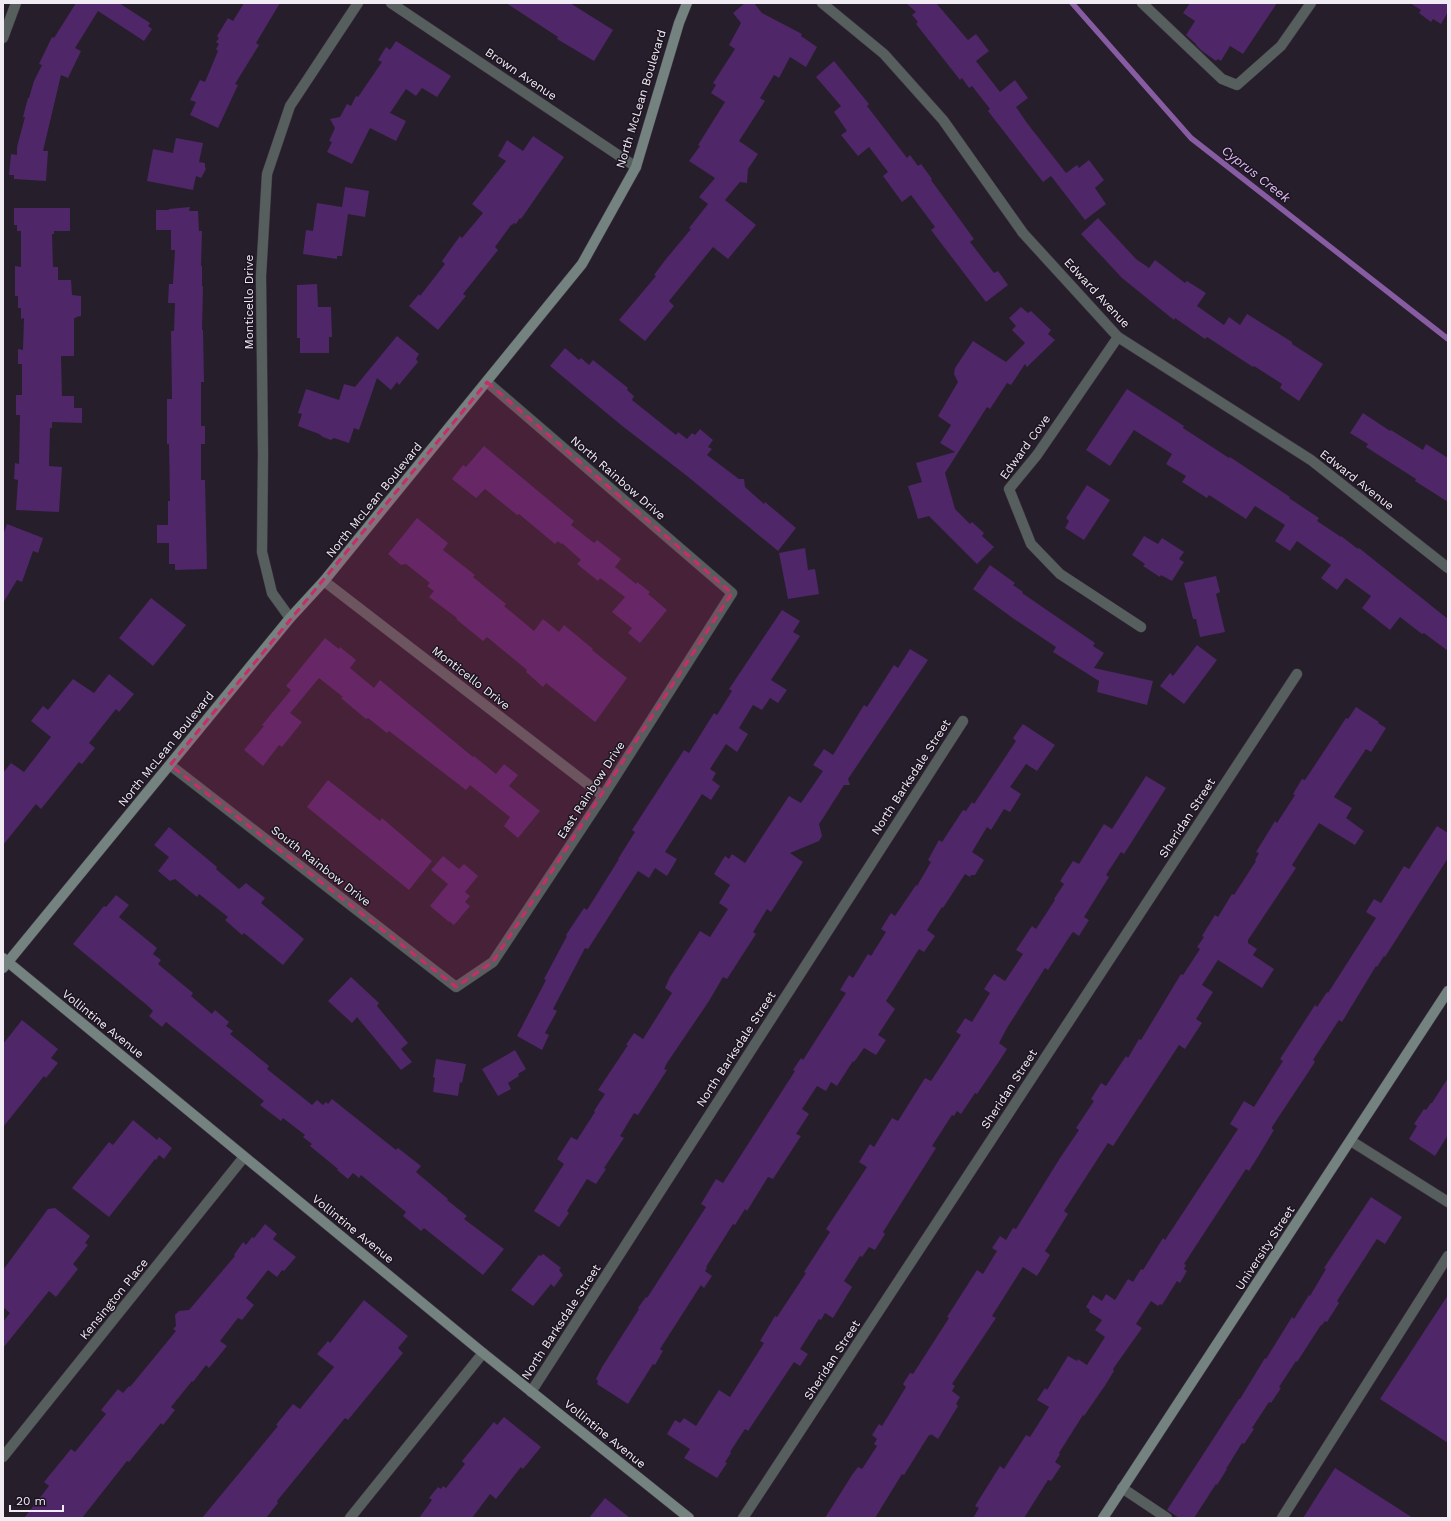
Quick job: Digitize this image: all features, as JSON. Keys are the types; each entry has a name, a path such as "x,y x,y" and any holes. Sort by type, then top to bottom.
{"street":[{"path":"3,38 16,3"},
{"name":"Monticello Drive","path":"290,618 272,593 262,552 263,455 261,276 266,174 290,106 358,3"},
{"name":"Brown Avenue","path":"391,3 636,167"},
{"name":"North McLean Boulevard","path":"5,963 290,618 324,581 582,264 636,167 679,23 687,3"},
{"name":"Edward Avenue","path":"822,3 884,54 943,120 1023,233 1118,337 1311,460 1448,568"},
{"path":"1142,3 1222,79 1237,85 1281,46 1311,3"},
{"name":"Edward Cove","path":"1118,337 1037,455 1008,489 1031,544 1055,569 1060,574 1141,627"},
{"name":"North Rainbow Drive","path":"487,382 732,593"},
{"name":"Monticello Drive","path":"324,581 603,796"},
{"name":"East Rainbow Drive","path":"456,987 493,962 603,796 732,593"},
{"name":"Sheridan Street","path":"743,1518 1297,674"},
{"name":"North Barksdale Street","path":"531,1392 963,721"},
{"name":"South Rainbow Drive","path":"170,765 456,987"},
{"name":"Vollintine Avenue","path":"5,963 531,1392 689,1518"},
{"name":"University Street","path":"1103,1518 1448,991"},
{"path":"1351,1141 1448,1202"},
{"name":"Kensington Place","path":"3,1457 244,1157"},
{"path":"1282,1518 1448,1256"},
{"path":"350,1518 484,1353"},
{"path":"1122,1488 1167,1518"}],"highlighted area":[{"path":"487,382 732,593 493,962 456,987 170,765"}],"building":[{"path":"76,3 119,3 150,23 148,26 152,29 144,41 98,11 75,48 81,51 68,78 61,75 43,151 48,151 46,181 14,179 14,175 9,175 11,154 17,155 17,147 25,117 23,117 28,98 42,65 39,64 52,37 54,38"},
{"path":"244,3 280,3 256,43 259,45 235,84 238,85 218,128 190,115 196,102 190,100 200,80 205,82 218,51 216,49 219,44 216,42 219,38 217,36 228,18 233,21"},
{"path":"506,3 570,3 613,30 594,61 557,39 558,37"},
{"path":"745,3 754,3 762,13 802,34 801,36 817,47 806,67 790,57 779,78 774,75 760,98 765,101 739,141 758,154 748,169 747,183 740,182 725,200 756,225 728,259 713,247 669,301 674,306 645,341 619,320 656,276 654,275 691,229 689,228 708,204 699,197 715,178 689,161 700,146 698,145 725,102 711,93 716,85 713,83 735,49 729,45 741,23 733,13"},
{"path":"906,3 936,3 968,40 976,34 989,51 976,61 1000,92 1015,80 1028,98 1016,107 1066,173 1077,165 1079,168 1089,160 1104,180 1095,188 1106,204 1085,220 1051,176 1043,182 988,111 990,109 972,86 969,88 962,78 960,80 916,24 918,22 912,15 916,12"},
{"path":"1190,3 1277,3 1243,54 1230,46 1221,61 1218,59 1216,61 1202,51 1186,35 1195,21 1183,13"},
{"path":"1410,3 1448,3 1448,12 1441,24 1433,19 1431,22 1419,13 1421,10"},
{"path":"396,41 451,76 437,97 422,88 416,96 406,89 390,113 406,121 396,141 370,128 352,164 327,152 332,142 329,141 335,128 330,119 340,117 347,104 351,106 356,96 358,97 382,62 378,60 386,47 390,50"},
{"path":"834,61 869,104 867,106 907,158 910,155 918,166 921,164 974,239 970,242 994,273 998,271 1008,285 986,302 931,230 935,227 911,195 902,202 883,176 888,172 869,147 858,156 841,135 847,131 834,112 841,106 816,77"},
{"path":"533,136 564,157 521,219 520,218 516,224 514,223 511,225 495,247 498,250 463,294 466,296 438,330 409,306 419,294 420,296 445,264 442,261 460,236 462,238 483,213 472,204 506,161 498,156 507,140 523,151"},
{"path":"176,138 203,143 199,162 205,163 206,169 201,178 196,176 193,190 147,181 153,149 173,153"},
{"path":"345,187 369,191 365,217 348,214 342,256 337,256 337,259 303,254 306,230 313,231 317,203 342,207"},
{"path":"190,207 189,211 198,211 199,231 202,231 201,266 203,287 202,330 204,382 201,382 201,426 205,426 205,444 201,444 201,480 205,480 207,569 175,570 175,564 169,564 169,543 157,543 157,525 168,525 168,501 170,501 169,444 167,444 167,399 172,399 171,331 174,331 175,303 168,303 169,284 173,284 175,250 171,250 171,230 156,230 156,210"},
{"path":"14,208 70,208 70,231 54,231 54,234 52,234 53,267 58,267 58,280 71,280 72,295 81,296 81,316 74,318 74,356 61,356 62,396 74,396 74,408 82,408 82,423 52,422 52,428 50,428 49,466 62,467 59,512 16,510 18,480 14,479 15,463 19,464 20,415 16,415 16,395 22,395 22,364 18,364 18,349 23,350 24,318 21,319 21,308 18,308 18,296 15,296 15,266 21,267 21,231 17,231 17,225 14,225"},
{"path":"1098,218 1136,259 1149,268 1155,260 1185,283 1187,281 1206,293 1197,306 1224,325 1229,317 1240,325 1247,314 1292,342 1292,344 1323,364 1299,401 1280,388 1282,384 1207,337 1205,339 1175,318 1174,320 1122,278 1081,234"},
{"path":"317,284 318,307 331,307 332,337 329,337 329,353 300,353 300,338 297,338 297,285"},
{"path":"1021,307 1028,313 1031,311 1051,330 1048,334 1055,340 1027,367 1025,364 1011,385 1007,383 990,409 987,407 945,473 955,509 970,524 972,522 984,533 982,536 994,547 977,564 929,516 918,519 908,486 922,482 916,463 955,452 940,443 951,425 938,416 958,382 954,374 955,368 973,341 1006,362 1025,343 1012,330 1016,326 1009,318"},
{"path":"397,336 419,354 416,359 418,362 399,385 397,382 391,390 377,378 359,430 354,428 349,443 334,438 331,440 298,426 302,414 298,413 306,389 339,400 344,384 355,387"},
{"path":"565,348 579,360 581,358 589,365 593,360 628,388 627,390 634,396 632,400 676,435 678,432 687,439 692,433 695,435 700,429 713,440 708,447 712,449 707,455 739,479 744,479 745,487 764,504 765,502 796,528 778,551 550,366"},
{"path":"1127,389 1184,426 1183,428 1290,497 1289,498 1319,518 1317,521 1358,549 1359,548 1448,619 1448,651 1400,617 1390,630 1362,608 1371,596 1346,578 1337,590 1321,578 1331,565 1297,541 1290,551 1275,541 1285,525 1255,506 1246,519 1209,495 1207,498 1182,482 1186,476 1166,464 1172,454 1134,430 1110,466 1086,450"},
{"path":"1363,413 1423,450 1426,444 1448,458 1448,502 1415,481 1416,479 1366,447 1368,444 1350,433"},
{"path":"484,446 574,521 571,525 594,543 597,540 621,559 615,567 636,584 637,582 650,592 648,594 667,610 640,643 628,633 632,628 612,612 625,597 600,578 598,581 577,564 581,560 562,543 561,544 558,541 555,544 519,514 517,515 485,489 476,498 452,479 463,465 466,467"},
{"path":"1087,485 1110,500 1084,540 1065,528 1069,521 1066,518"},
{"path":"417,518 448,543 443,550 475,575 473,577 506,604 504,606 534,631 543,619 559,632 564,625 627,678 595,722 546,683 543,687 526,672 527,670 487,637 483,641 456,619 457,618 429,597 434,591 427,586 430,583 406,564 401,565 388,554"},
{"path":"7,524 43,538 38,553 33,551 22,582 17,580 3,603 3,535"},
{"path":"1144,536 1158,544 1162,538 1184,552 1179,559 1184,562 1172,581 1161,575 1160,577 1143,566 1145,564 1132,555"},
{"path":"805,548 808,570 815,569 819,594 788,599 779,553"},
{"path":"990,565 1015,583 1013,585 1023,592 1022,593 1095,643 1093,646 1104,653 1094,668 1153,681 1147,705 1097,692 1099,681 1053,652 1056,647 973,589"},
{"path":"1216,576 1220,592 1216,594 1225,632 1200,637 1196,619 1193,619 1184,583"},
{"path":"151,598 186,625 153,666 119,638"},
{"path":"782,610 800,621 793,632 800,636 771,680 787,690 778,703 770,698 762,710 753,705 739,728 748,734 737,752 726,744 710,769 716,773 712,780 720,786 711,800 702,794 665,852 677,859 667,876 655,868 649,878 638,871 588,949 585,948 553,1009 557,1011 545,1033 549,1035 542,1050 517,1036 546,980 544,979 567,936 566,935 584,908 587,910 635,832 632,830 684,750 689,753 714,713 717,715 732,691 729,689"},
{"path":"325,638 339,649 340,647 356,660 350,668 374,688 380,680 473,757 474,756 496,774 504,764 518,775 509,786 540,811 518,838 504,826 510,817 470,785 466,790 389,731 387,733 368,718 366,719 341,698 343,697 319,678 290,713 302,722 282,747 279,745 263,766 244,750 264,726 262,725 291,690 286,686"},
{"path":"1197,645 1217,660 1184,704 1160,686 1170,673 1173,676"},
{"path":"910,649 928,660 848,779 850,785 844,785 819,824 822,836 819,841 790,853 803,862 771,912 767,909 753,932 756,934 727,979 723,977 709,1001 667,1063 664,1069 667,1070 638,1115 634,1113 620,1136 624,1138 604,1168 606,1169 596,1184 587,1179 567,1211 569,1213 559,1227 534,1211 564,1164 557,1159 571,1137 577,1140 605,1094 598,1090 628,1045 626,1045 634,1033 643,1039 672,993 665,988 670,977 700,931 710,937 728,909 719,903 730,885 714,874 725,856 729,859 732,854 745,863 789,796 801,803 823,771 813,765 824,749 833,755 864,705 867,707 894,665 898,668"},
{"path":"109,674 134,694 119,712 116,709 89,743 95,748 82,764 79,762 41,809 36,804 3,845 3,773 11,763 24,772 51,737 31,721 43,706 48,710 73,679 94,693"},
{"path":"1356,707 1386,728 1371,752 1366,749 1334,797 1352,808 1346,818 1364,831 1355,845 1319,823 1292,865 1296,868 1248,940 1248,943 1257,949 1253,955 1274,969 1262,988 1218,960 1202,985 1213,992 1196,1019 1202,1023 1185,1049 1179,1045 1113,1146 1108,1143 1064,1211 1068,1214 1045,1251 1050,1255 1037,1276 1023,1267 992,1316 996,1318 952,1384 955,1386 952,1391 960,1397 956,1404 958,1406 938,1439 931,1434 930,1436 929,1435 904,1475 902,1474 875,1518 825,1518 852,1475 858,1467 862,1469 877,1446 874,1444 877,1439 872,1435 879,1424 882,1426 906,1387 903,1384 910,1373 913,1374 949,1318 947,1317 977,1270 983,1274 997,1251 992,1248 1000,1236 1006,1240 1013,1228 1016,1229 1079,1130 1076,1128 1094,1101 1091,1099 1101,1083 1106,1086 1126,1056 1128,1058 1139,1039 1141,1040 1181,974 1183,975 1200,949 1197,947 1215,915 1218,917 1232,894 1234,895 1256,861 1255,860 1259,853 1256,852 1275,821 1277,823 1295,795 1293,794 1302,779 1305,780 1346,718 1348,719"},
{"path":"1023,724 1055,745 1037,771 1026,764 1010,787 1021,794 1010,812 1004,809 991,830 987,827 972,852 984,860 975,875 971,875 970,877 965,874 943,908 942,907 927,930 935,936 924,952 919,949 886,1001 895,1009 878,1035 886,1040 876,1055 864,1048 854,1062 853,1061 837,1086 831,1082 826,1091 817,1086 802,1109 809,1114 796,1134 801,1136 773,1179 768,1177 747,1211 745,1209 735,1225 733,1224 706,1267 707,1268 705,1271 712,1276 704,1288 701,1285 660,1349 663,1351 655,1365 653,1364 628,1404 597,1384 598,1381 596,1379 602,1367 639,1309 638,1308 646,1297 647,1298 706,1207 701,1204 716,1179 723,1183 795,1071 793,1070 801,1058 803,1060 846,993 840,990 849,975 853,978 868,954 871,956 886,932 881,929 891,913 895,916 916,885 917,886 931,862 928,860 939,840 942,842 963,810 966,811 972,802 974,804 1016,741 1013,738"},
{"path":"1146,776 1166,788 1124,854 1121,852 1106,875 1109,877 1084,917 1089,920 1079,936 1073,932 1048,970 1045,968 1007,1028 999,1043 1007,1049 1000,1060 977,1094 975,1093 961,1114 957,1111 954,1116 952,1115 932,1146 936,1148 883,1232 885,1234 875,1250 869,1247 862,1257 860,1256 844,1281 852,1287 833,1318 825,1313 821,1320 819,1319 800,1349 808,1354 800,1366 794,1362 748,1431 745,1429 730,1452 731,1453 725,1462 727,1463 717,1478 684,1458 690,1449 667,1434 675,1420 680,1423 684,1418 696,1426 719,1390 730,1397 764,1343 760,1341 775,1316 777,1317 806,1273 804,1272 830,1232 826,1229 867,1167 859,1162 870,1144 874,1147 892,1118 898,1121 925,1078 931,1081 961,1035 956,1032 965,1018 972,1022 990,993 984,989 994,974 1005,981 1023,954 1016,950 1032,926 1036,929 1055,900 1054,899 1064,884 1060,881 1073,861 1079,864 1104,824 1112,829"},
{"path":"328,780 380,821 382,818 432,861 409,890 307,807"},
{"path":"1437,826 1448,833 1448,858 1385,957 1384,956 1377,967 1376,966 1342,1022 1339,1020 1313,1060 1315,1062 1272,1127 1274,1130 1249,1171 1246,1169 1184,1264 1186,1265 1184,1269 1187,1271 1180,1283 1177,1281 1162,1305 1160,1304 1158,1306 1151,1301 1136,1324 1142,1328 1113,1369 1114,1371 1106,1384 1084,1416 1083,1415 1059,1453 1060,1454 1055,1462 1061,1466 1051,1481 1048,1480 1024,1518 973,1518 979,1508 975,1506 1000,1466 1004,1469 1026,1435 1030,1437 1049,1407 1037,1400 1045,1388 1047,1390 1068,1356 1077,1361 1078,1359 1087,1365 1105,1337 1095,1330 1102,1320 1089,1312 1090,1310 1086,1307 1093,1295 1102,1301 1106,1294 1115,1300 1128,1279 1133,1282 1141,1269 1143,1270 1163,1238 1165,1240 1238,1129 1230,1124 1244,1101 1254,1107 1283,1061 1280,1059 1315,1005 1317,1007 1327,992 1328,993 1376,918 1366,912 1374,899 1381,903 1404,866 1409,869"},
{"path":"169,827 217,867 216,869 239,889 246,883 265,898 261,903 304,939 283,965 244,933 242,935 225,920 228,917 199,894 197,897 175,879 170,881 158,871 169,857 154,845"},
{"path":"443,856 459,869 464,864 478,876 465,892 470,896 465,902 470,906 454,925 430,906 448,884 431,870"},
{"path":"116,895 129,905 119,917 157,948 153,954 161,960 158,964 193,993 191,996 212,1014 215,1010 229,1022 226,1026 233,1031 230,1034 269,1066 267,1069 312,1105 317,1100 323,1105 326,1102 328,1104 332,1099 396,1150 398,1148 421,1166 416,1172 467,1216 464,1219 504,1249 483,1275 424,1228 421,1231 403,1216 406,1212 361,1175 359,1178 353,1173 348,1179 310,1146 312,1144 303,1137 305,1135 283,1118 281,1121 260,1105 264,1101 166,1022 162,1027 149,1016 153,1011 148,1006 73,944 104,906 106,907"},
{"path":"351,977 379,1003 377,1006 408,1043 401,1049 412,1062 401,1070 357,1017 352,1023 328,1001"},
{"path":"22,1020 58,1049 51,1058 58,1063 46,1078 44,1076 3,1127 3,1044"},
{"path":"515,1050 526,1069 518,1074 519,1076 508,1083 511,1089 498,1096 482,1069"},
{"path":"436,1059 466,1064 462,1083 460,1082 458,1096 433,1092 435,1078 433,1077"},
{"path":"1448,1078 1448,1135 1435,1156 1409,1139 1417,1126 1414,1124 1424,1109 1426,1110 1432,1103"},
{"path":"133,1120 157,1140 159,1137 172,1148 164,1159 159,1155 156,1160 155,1159 109,1217 72,1188 109,1142 113,1145"},
{"path":"1371,1197 1402,1217 1385,1244 1377,1239 1337,1301 1339,1303 1327,1322 1325,1321 1321,1325 1297,1362 1296,1361 1279,1387 1281,1388 1271,1403 1269,1402 1252,1428 1254,1429 1244,1444 1242,1443 1217,1485 1216,1484 1194,1518 1179,1518 1167,1510 1292,1317 1294,1319 1309,1295 1310,1296 1326,1269 1324,1268"},
{"path":"55,1208 90,1236 85,1243 88,1245 73,1264 78,1269 56,1297 49,1291 3,1348 3,1322 10,1313 3,1307 3,1270 48,1209"},
{"path":"265,1224 277,1234 273,1239 296,1257 277,1277 268,1270 246,1298 254,1305 242,1320 238,1318 220,1341 227,1346 209,1368 206,1365 193,1382 192,1381 171,1407 175,1410 163,1425 161,1423 129,1462 127,1461 82,1518 24,1518 49,1486 44,1482 71,1449 75,1452 106,1414 101,1410 118,1389 123,1393 129,1386 130,1387 176,1331 173,1329 176,1326 175,1315 179,1311 189,1310 235,1256 234,1255 243,1242 246,1245 252,1237 254,1238"},
{"path":"543,1254 561,1268 559,1270 563,1275 554,1287 551,1284 533,1306 511,1290 539,1255 541,1256"},
{"path":"1448,1295 1448,1443 1380,1399"},
{"path":"364,1300 408,1336 398,1348 403,1353 348,1420 345,1418 340,1424 277,1501 278,1503 266,1518 202,1518 278,1426 276,1425 293,1404 300,1409 334,1367 317,1354 328,1341 330,1343"},
{"path":"504,1417 541,1447 523,1469 521,1467 496,1499 490,1494 472,1518 419,1518 432,1500 429,1498 438,1487 441,1489 443,1486 446,1488 465,1464 462,1461 494,1422 497,1425"},
{"path":"1335,1468 1413,1518 1303,1518"},
{"path":"605,1498 630,1518 589,1518"}],"waterway":[{"name":"Cyprus Creek","path":"1072,3 1191,138 1448,339"}]}
